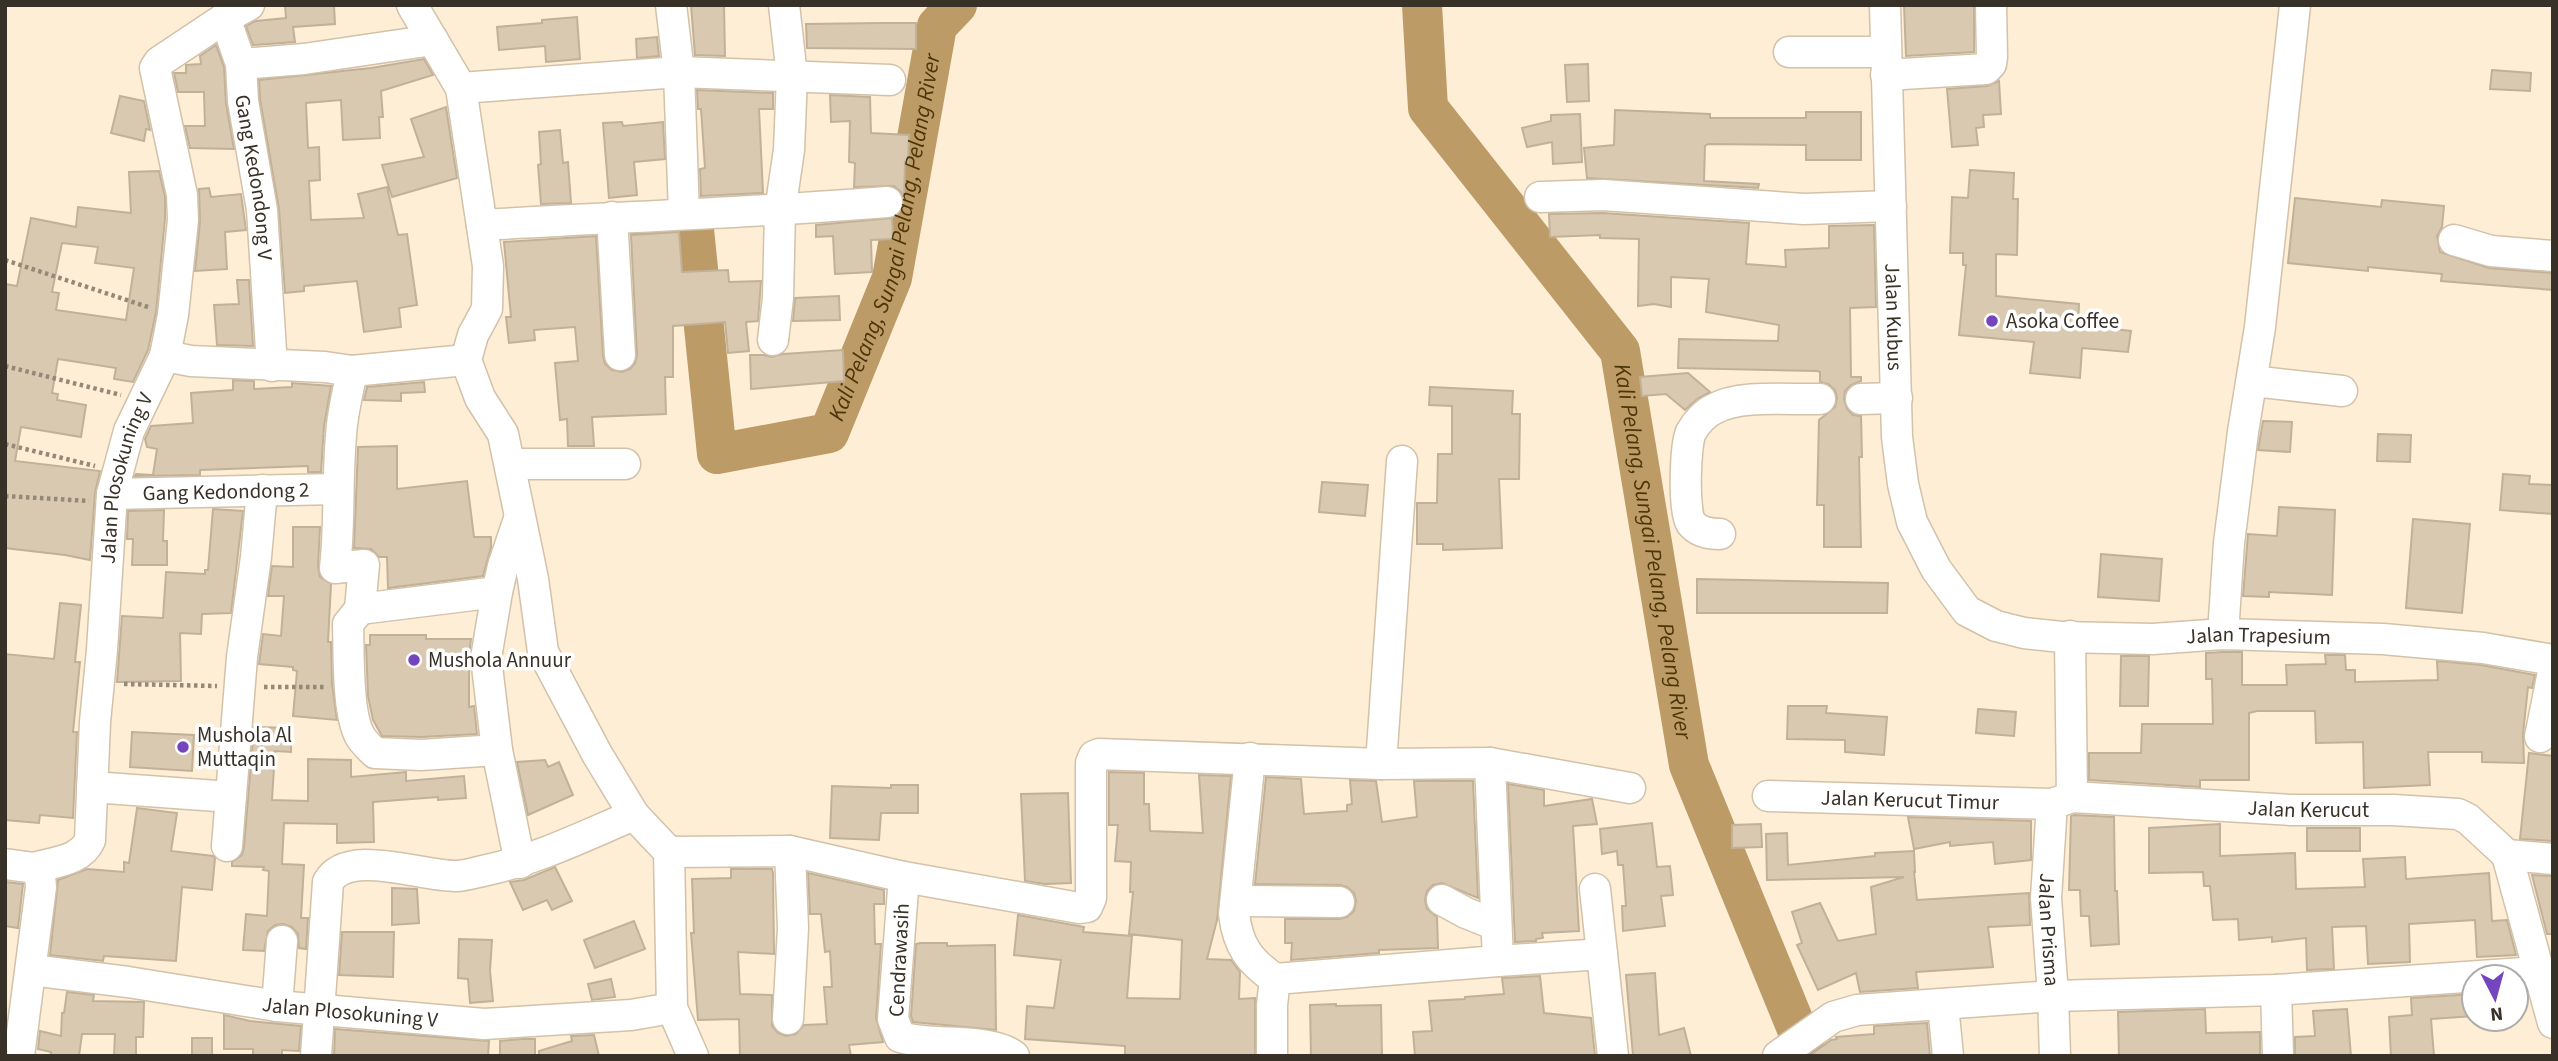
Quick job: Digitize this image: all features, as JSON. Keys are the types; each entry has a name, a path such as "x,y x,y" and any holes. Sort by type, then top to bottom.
{"street":[{"path":"412,5 461,88 488,266 487,309 473,335 466,360 480,398 503,434 533,579 543,652 597,754 634,815 669,852 672,1007 693,1056"},
{"path":"671,5 679,72 684,214"},
{"path":"773,340 778,298 780,211 789,150 792,76 784,5"},
{"name":"Jalan Kubus","path":"1885,5 1900,460 1912,522 1937,569 1967,611"},
{"path":"1789,51 1886,63 1986,69 1991,64 1992,57 1991,5"},
{"path":"2223,634 2229,543 2242,432 2260,327 2295,5"},
{"name":"Gang Kedondong V","path":"237,12 243,102 262,209 272,366"},
{"name":"Jalan Plosokuning V","path":"20,866 77,856 86,849 90,840 113,489 129,431 165,356 173,315 183,220 182,195 155,68 159,62 237,12"},
{"path":"241,64 304,59 433,40"},
{"path":"461,88 679,72 890,80"},
{"path":"1540,197 1603,195 1804,209 1891,206"},
{"path":"482,225 780,211 887,202"},
{"path":"612,217 620,355"},
{"path":"2454,240 2491,251 2553,256"},
{"path":"165,356 191,361 325,367 352,371 466,360"},
{"path":"352,371 341,433 339,534 335,568 364,565 360,610 348,624 355,724 361,739 376,753 421,755 497,750"},
{"path":"2252,381 2342,391"},
{"path":"1861,398 1897,398"},
{"path":"1720,534 1709,534 1697,528 1688,515 1686,448 1698,423 1711,410 1730,401 1820,399"},
{"path":"1381,764 1402,461"},
{"path":"510,464 625,464"},
{"name":"Gang Kedondong 2","path":"113,489 338,489"},
{"path":"227,846 240,687 262,490"},
{"path":"519,519 503,565 486,658 497,750 520,863"},
{"path":"360,610 497,592"},
{"name":"Jalan Trapesium","path":"1967,611 2005,628 2024,633 2153,639 2223,634 2384,639 2483,649 2553,660"},
{"name":"Jalan Prisma","path":"2055,1056 2046,898 2072,733 2070,636"},
{"path":"2540,737 2553,672"},
{"path":"904,877 1079,908 1087,907 1091,898 1091,762 1094,756 1109,753 1381,764 1490,764 1630,788"},
{"path":"1250,758 1236,901 1236,929 1251,960 1275,979 1602,954"},
{"path":"1490,764 1497,961"},
{"path":"92,787 231,797"},
{"name":"Jalan Kerucut Timur","path":"1768,796 2062,800"},
{"name":"Jalan Kerucut","path":"2062,800 2458,814 2468,819 2507,855"},
{"path":"316,1056 328,882 339,870 348,866 371,865 440,876 459,876 520,863 634,815"},
{"path":"788,1019 793,929 790,851"},
{"name":"Cendrawasih","path":"669,852 790,851 904,877 893,1019 900,1037 914,1041 1007,1050 1014,1056"},
{"path":"2553,859 2507,855 2553,1023"},
{"path":"19,1056 40,899 40,876 20,866"},
{"path":"1595,889 1613,1056"},
{"path":"1442,900 1466,914 1496,925"},
{"path":"1236,901 1339,902"},
{"path":"277,1006 282,941"},
{"name":"Jalan Plosokuning V","path":"31,970 128,982 277,1006 484,1024 631,1015 672,1007"},
{"path":"1780,1054 1833,1017 1857,1010 2053,996 2276,990 2538,972"},
{"path":"1272,1056 1275,979"},
{"path":"2276,990 2278,1056"},
{"path":"1943,1005 1948,1056"}],"path":[{"path":"5,260 173,315"},
{"path":"5,366 142,400"},
{"path":"5,444 113,489"},
{"path":"5,496 113,489"},
{"path":"99,683 351,687"}],"building":[{"path":"285,5 334,5 335,24 293,27 295,42 253,45 246,26 256,21 286,18"},
{"path":"691,5 724,5 725,56 695,55"},
{"path":"1904,5 1974,5 1974,52 1906,56"},
{"path":"577,17 580,59 546,62 545,46 499,50 497,27"},
{"path":"916,23 916,49 807,48 806,24"},
{"path":"657,37 659,56 637,58 636,39"},
{"path":"216,45 224,67 226,104 234,149 190,148 185,126 205,126 204,92 178,92 174,73 186,73 186,65 201,64 200,56"},
{"path":"424,59 433,75 381,91 383,117 379,117 380,138 343,140 341,100 306,103 308,148 319,147 320,180 309,181 311,220 364,218 358,194 387,187 398,235 407,234 417,305 399,308 401,327 364,332 357,281 304,286 304,291 285,293 279,209 259,80 371,68"},
{"path":"1588,64 1589,101 1567,102 1565,65"},
{"path":"2492,70 2531,73 2530,91 2490,89"},
{"path":"1999,81 2001,114 1983,115 1984,127 1976,128 1978,145 1952,147 1947,89 1987,86"},
{"path":"697,90 773,93 773,109 759,109 763,193 701,196 700,169 705,168"},
{"path":"830,95 870,97 871,133 909,135 904,198 894,186 854,187 855,163 849,162 850,121 831,122"},
{"path":"120,96 144,101 150,130 146,129 144,141 111,133"},
{"path":"446,107 457,178 392,197 382,165 424,157 411,119"},
{"path":"1615,110 1710,114 1710,118 1806,118 1806,112 1861,112 1861,160 1806,160 1806,145 1708,144 1705,146 1704,181 1759,184 1758,188 1587,178 1584,148 1614,145"},
{"path":"1580,114 1582,162 1553,164 1552,142 1527,147 1522,128 1551,121 1551,115"},
{"path":"622,122 623,126 663,122 665,159 634,162 637,195 609,198 603,123"},
{"path":"560,130 563,163 568,162 571,203 541,204 539,132"},
{"path":"1970,170 2014,173 2013,199 2018,199 2017,255 1996,254 1996,296 2079,304 2078,325 2131,331 2128,352 2082,348 2080,378 2030,373 2034,342 1959,335 1966,265 1963,265 1963,253 1950,253 1952,197 1968,198"},
{"path":"159,171 165,197 156,312 148,350 133,382 114,379 116,368 58,359 52,393 58,394 57,400 86,405 81,437 21,427 15,461 100,471 95,493 90,560 5,548 5,284 17,286 31,218 76,227 78,207 131,213 129,172","holes":["62,243 98,247 95,263 134,268 126,320 56,310 59,293 52,292"]},
{"path":"209,188 211,197 241,194 246,230 225,232 227,269 195,271 200,222 199,189"},
{"path":"2295,198 2381,207 2382,200 2444,206 2442,227 2437,236 2440,252 2489,268 2553,273 2553,290 2441,281 2442,274 2368,267 2368,271 2288,263"},
{"path":"1603,213 1749,223 1746,264 1786,267 1785,250 1829,248 1829,226 1874,225 1876,307 1850,308 1851,377 1861,377 1861,381 1845,391 1844,399 1847,409 1853,415 1861,416 1861,547 1824,547 1824,505 1817,505 1819,420 1835,407 1835,390 1820,382 1820,372 1817,371 1678,368 1679,339 1778,341 1779,325 1706,312 1709,279 1671,277 1671,307 1654,304 1638,306 1639,239 1600,238 1600,235 1550,237 1549,214"},
{"path":"892,218 893,239 871,240 872,272 835,274 833,236 816,237 816,225"},
{"path":"679,232 682,272 728,270 729,282 761,281 758,321 746,322 749,351 728,353 725,322 673,326 673,377 665,377 666,414 592,417 594,446 568,446 567,419 560,420 555,363 578,361 575,327 534,330 535,340 509,343 506,317 511,317 504,242 596,236 603,356 605,364 612,370 622,372 635,363 637,354 631,235"},
{"path":"237,280 249,280 253,346 217,345 214,305 239,304"},
{"path":"839,296 840,320 793,321 795,298"},
{"path":"843,350 844,381 751,389 750,355 772,357"},
{"path":"1688,373 1710,392 1685,410 1666,394 1642,396 1640,377"},
{"path":"233,380 254,381 254,389 292,387 292,383 331,386 324,426 321,472 308,472 308,466 200,470 200,475 135,476 153,475 157,449 147,447 145,439 151,426 193,423 191,393 233,390"},
{"path":"424,382 425,392 401,393 401,401 364,400 367,387"},
{"path":"1430,387 1513,391 1512,414 1520,414 1519,479 1499,479 1502,548 1443,550 1443,544 1417,544 1417,503 1437,503 1438,454 1452,454 1452,406 1429,405"},
{"path":"2263,421 2292,422 2290,452 2258,450"},
{"path":"2378,434 2411,435 2410,462 2377,461"},
{"path":"397,446 397,489 467,481 474,537 491,537 483,576 388,588 387,557 379,557 371,549 354,548 358,447"},
{"path":"2503,474 2530,476 2529,484 2553,485 2553,514 2500,510"},
{"path":"1322,482 1368,485 1365,516 1319,512"},
{"path":"2279,507 2335,510 2332,595 2269,592 2269,597 2243,596 2248,534 2277,536"},
{"path":"213,509 243,511 231,613 202,614 201,634 180,633 181,681 117,682 122,616 163,618 166,572 205,574 205,570 208,570"},
{"path":"164,510 163,541 167,541 167,565 132,565 133,539 127,539 128,511"},
{"path":"2413,519 2470,524 2462,613 2406,608"},
{"path":"293,527 320,527 318,567 320,577 331,584 328,642 331,642 332,684 337,720 293,716 297,671 293,670 293,667 259,664 263,634 281,636 284,596 268,596 272,566 293,567"},
{"path":"2101,554 2162,559 2159,601 2098,597"},
{"path":"1697,579 1888,583 1887,613 1697,613"},
{"path":"60,603 81,605 75,662 80,662 73,732 77,732 73,818 40,815 39,823 5,820 5,654 54,659"},
{"path":"370,635 426,635 426,639 471,639 469,707 474,706 477,734 382,736 373,720 368,696 366,645 370,645"},
{"path":"2242,652 2242,685 2287,685 2286,665 2326,664 2325,655 2345,655 2346,670 2355,670 2355,682 2438,680 2437,661 2481,665 2535,675 2532,688 2528,687 2523,734 2524,763 2482,762 2482,752 2428,752 2430,785 2364,788 2363,742 2316,743 2315,711 2257,711 2249,713 2249,780 2200,780 2200,787 2089,780 2089,753 2141,753 2142,724 2213,724 2212,679 2206,679 2206,653"},
{"path":"2121,656 2149,656 2148,706 2120,706"},
{"path":"1788,706 1827,706 1826,713 1887,717 1884,755 1845,752 1845,740 1787,739"},
{"path":"1978,709 2016,712 2014,736 1976,733"},
{"path":"254,727 291,728 291,752 275,751 272,800 308,801 308,759 351,760 351,777 406,772 406,781 464,776 466,798 438,800 438,797 373,802 374,842 337,843 337,824 284,823 282,864 304,865 301,918 308,918 306,949 299,948 298,934 292,927 283,924 275,925 268,931 264,951 243,950 246,914 267,916 269,871 263,870 264,867 232,866 232,862 242,855 244,847"},
{"path":"132,732 194,735 192,771 130,767"},
{"path":"2529,753 2553,756 2553,841 2520,839"},
{"path":"545,760 548,767 559,762 573,795 528,815 517,762"},
{"path":"1109,772 1144,773 1144,804 1149,804 1150,831 1203,833 1199,775 1231,776 1217,920 1207,959 1231,960 1240,972 1239,999 1255,998 1255,1056 1125,1056 1125,1046 1025,1039 1027,1006 1054,1008 1061,960 1014,955 1018,915 1084,927 1083,932 1132,936 1127,998 1180,999 1182,940 1129,934 1133,892 1130,892 1131,862 1115,861 1118,825 1109,825"},
{"path":"1266,777 1301,779 1304,814 1347,811 1347,805 1352,804 1350,780 1376,781 1382,822 1417,817 1414,781 1473,781 1478,898 1442,883 1433,885 1427,891 1427,909 1437,917 1438,948 1379,950 1379,953 1291,960 1292,943 1285,943 1285,919 1340,919 1354,911 1356,901 1354,893 1340,885 1255,884"},
{"path":"1508,784 1544,790 1544,806 1592,799 1597,824 1573,826 1579,931 1542,933 1543,938 1536,941 1515,942"},
{"path":"891,785 918,785 918,813 881,813 879,840 830,838 832,786 891,788"},
{"path":"1068,793 1071,883 1045,884 1025,881 1021,794"},
{"path":"137,808 177,813 171,851 215,858 212,890 182,887 176,961 104,956 103,961 50,955 58,880 87,869 124,872 124,862 129,863"},
{"path":"2071,816 2114,817 2119,944 2091,946 2089,916 2081,916 2080,890 2069,890"},
{"path":"1908,817 2031,821 2031,860 1995,864 1993,842 1950,846 1950,842 1914,849"},
{"path":"1652,823 1657,867 1670,866 1673,895 1661,896 1665,926 1623,931 1622,906 1626,906 1623,865 1618,865 1617,851 1602,854 1600,829"},
{"path":"1761,824 1762,847 1732,848 1732,825"},
{"path":"2220,824 2220,856 2295,853 2296,889 2365,887 2363,859 2405,857 2406,879 2489,873 2492,921 2507,920 2516,955 2477,957 2475,920 2409,924 2410,962 2368,964 2366,926 2332,927 2334,969 2307,970 2306,938 2272,942 2272,937 2239,940 2238,919 2213,920 2210,886 2204,886 2203,872 2149,873 2149,828"},
{"path":"2307,828 2360,828 2360,851 2307,851"},
{"path":"1787,833 1788,865 1875,856 1875,853 1914,851 1917,900 2029,893 2030,925 1988,927 1993,967 1916,972 1918,988 1860,992 1856,973 1818,990 1797,945 1802,943 1792,912 1820,903 1838,941 1876,934 1871,887 1904,877 1767,880 1766,834"},
{"path":"555,867 572,901 552,910 547,900 523,910 510,882 524,880"},
{"path":"731,869 772,869 774,954 738,952 740,994 772,995 772,1026 778,1033 786,1036 796,1034 804,1025 827,1024 824,987 832,987 830,951 825,952 821,914 810,914 808,873 884,890 884,904 874,904 875,944 881,944 876,1018 883,1042 849,1045 851,1056 740,1056 739,1019 698,1020 691,933 694,933 692,879 731,878"},
{"path":"2532,875 2553,876 2553,934 2547,934"},
{"path":"5,882 23,884 18,928 5,926"},
{"path":"392,888 417,889 419,923 392,925"},
{"path":"634,921 645,949 595,968 584,940"},
{"path":"342,932 394,932 393,977 339,975"},
{"path":"459,939 492,940 490,971 493,1001 470,1003 468,979 458,978"},
{"path":"947,943 947,946 995,945 996,1030 913,1022 911,1016 916,944"},
{"path":"1655,973 1659,1035 1684,1028 1691,1056 1633,1056 1626,975"},
{"path":"1540,976 1544,1013 1591,1018 1595,1056 1415,1056 1413,1032 1432,1031 1429,1001 1504,994 1502,978"},
{"path":"611,979 615,997 592,1000 588,984"},
{"path":"67,992 94,995 93,1001 144,1002 143,1037 136,1037 136,1056 114,1056 115,1034 82,1034 79,1056 51,1056 51,1052 38,1049 40,1031 61,1036 62,1013"},
{"path":"2460,995 2460,1017 2431,1019 2434,1056 2391,1056 2389,1017 2412,1015 2411,998"},
{"path":"1310,1005 1381,1005 1382,1056 1311,1056"},
{"path":"2205,1009 2206,1033 2260,1032 2260,1056 2119,1056 2118,1012"},
{"path":"2347,1009 2351,1056 2295,1056 2295,1037 2315,1036 2313,1011"},
{"path":"224,1015 250,1021 301,1026 299,1051 282,1050 282,1056 253,1056 253,1049 224,1049"},
{"path":"1927,1023 1930,1056 1809,1056 1831,1040 1837,1039 1836,1037 1874,1034 1874,1026"},
{"path":"335,1029 489,1041 488,1056 334,1056"},
{"path":"594,1035 599,1056 539,1056 539,1051 572,1041 571,1036"},
{"path":"192,1038 212,1038 212,1056 192,1056"},
{"path":"535,1039 535,1056 500,1056 500,1041"}],"waterway":[{"name":"Kali Pelang, Sungai Pelang, Pelang River","path":"647,222 693,220 717,454 829,433 892,278 937,26 957,5"},
{"name":"Kali Pelang, Sungai Pelang, Pelang River","path":"1422,5 1428,108 1620,351 1689,765 1808,1056"}],"place":[{"name":"Asoka Coffee","path":"1992,321"},
{"name":"Mushola Annuur","path":"414,660"},
{"name":"Mushola Al Muttaqin","path":"183,747"}]}
